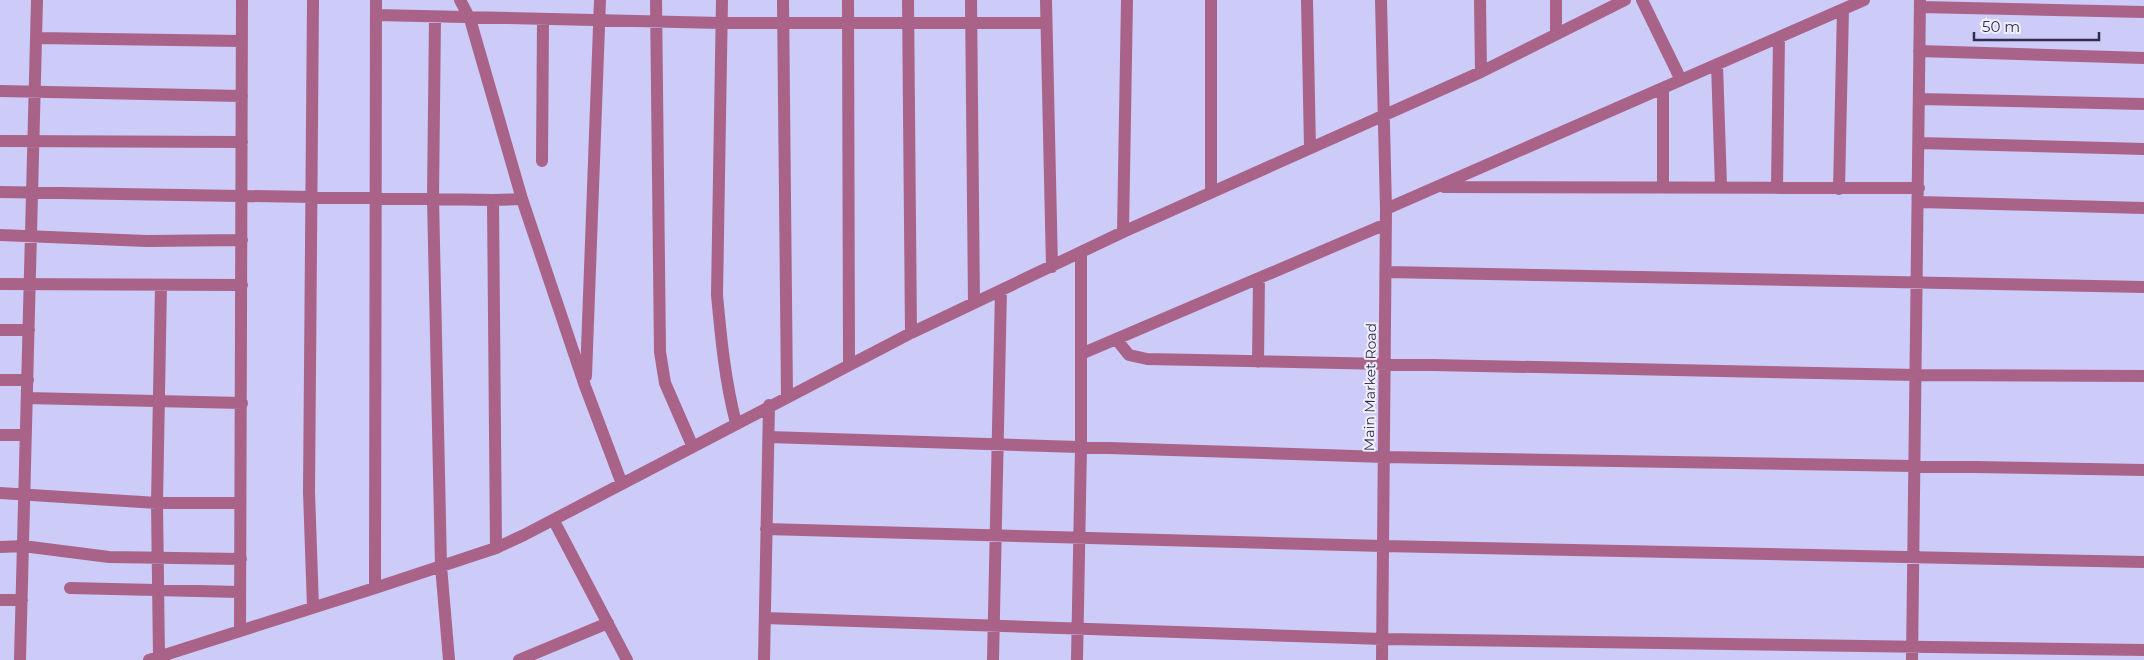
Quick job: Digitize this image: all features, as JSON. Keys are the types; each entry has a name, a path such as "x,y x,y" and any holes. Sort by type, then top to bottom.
{"street":[{"path":"20,660 37,0"},
{"path":"240,631 242,0"},
{"path":"312,0 309,492 313,607"},
{"path":"375,588 376,0"},
{"path":"460,0 470,18 522,199 585,386 622,484"},
{"path":"585,386 592,160 600,0"},
{"path":"656,0 660,352 665,383 692,446"},
{"path":"722,0 718,295 721,344 728,394 736,423"},
{"path":"783,0 787,396"},
{"path":"848,0 849,364"},
{"path":"908,0 911,333"},
{"path":"971,0 974,303"},
{"path":"1046,0 1052,267"},
{"path":"1124,232 1127,0"},
{"path":"1211,0 1211,192"},
{"path":"1307,0 1310,148"},
{"name":"Main Market Road","path":"1381,0 1386,209 1382,660"},
{"path":"1480,0 1481,72"},
{"path":"1556,0 1556,34"},
{"path":"161,285 157,590 154,658 496,548 554,521 769,405 911,333 1211,192 1481,72 1625,0"},
{"path":"1642,0 1681,80"},
{"path":"1386,209 1864,0"},
{"path":"1912,654 1916,466 1916,283 1919,202 1920,4 2144,12"},
{"path":"1838,189 1843,9"},
{"path":"376,15 436,18 721,23 1046,23"},
{"path":"436,18 433,198 441,566 449,660"},
{"path":"542,161 543,20"},
{"path":"1778,188 1779,37"},
{"path":"36,38 242,41"},
{"path":"1920,51 2144,58"},
{"path":"1717,64 1721,187"},
{"path":"1663,88 1663,187"},
{"path":"0,91 242,96"},
{"path":"1920,99 2144,104"},
{"path":"0,142 242,142"},
{"path":"1919,143 2144,149"},
{"path":"1439,186 1919,188"},
{"path":"0,192 522,199"},
{"path":"493,200 496,548"},
{"path":"1919,202 2144,208"},
{"path":"1081,354 1386,224"},
{"path":"0,235 147,241 242,240"},
{"path":"1077,660 1081,448 1081,252"},
{"path":"1386,272 2144,287"},
{"path":"1258,362 1259,278"},
{"path":"0,284 242,285"},
{"path":"994,660 1001,290"},
{"path":"0,330 29,330"},
{"path":"1116,339 1123,351 1135,358 1385,365 1916,375 2144,376"},
{"path":"0,380 28,380"},
{"path":"27,398 242,403"},
{"path":"764,660 769,405"},
{"path":"0,435 26,435"},
{"path":"769,437 1384,457 2144,470"},
{"path":"0,493 157,503 240,503"},
{"path":"554,521 627,660"},
{"path":"766,529 1383,546 2144,562"},
{"path":"0,547 23,546 84,555 241,559"},
{"path":"70,588 240,592"},
{"path":"0,600 22,600"},
{"path":"765,618 1382,639 1912,654 2144,650"},
{"path":"519,660 608,623"}]}
